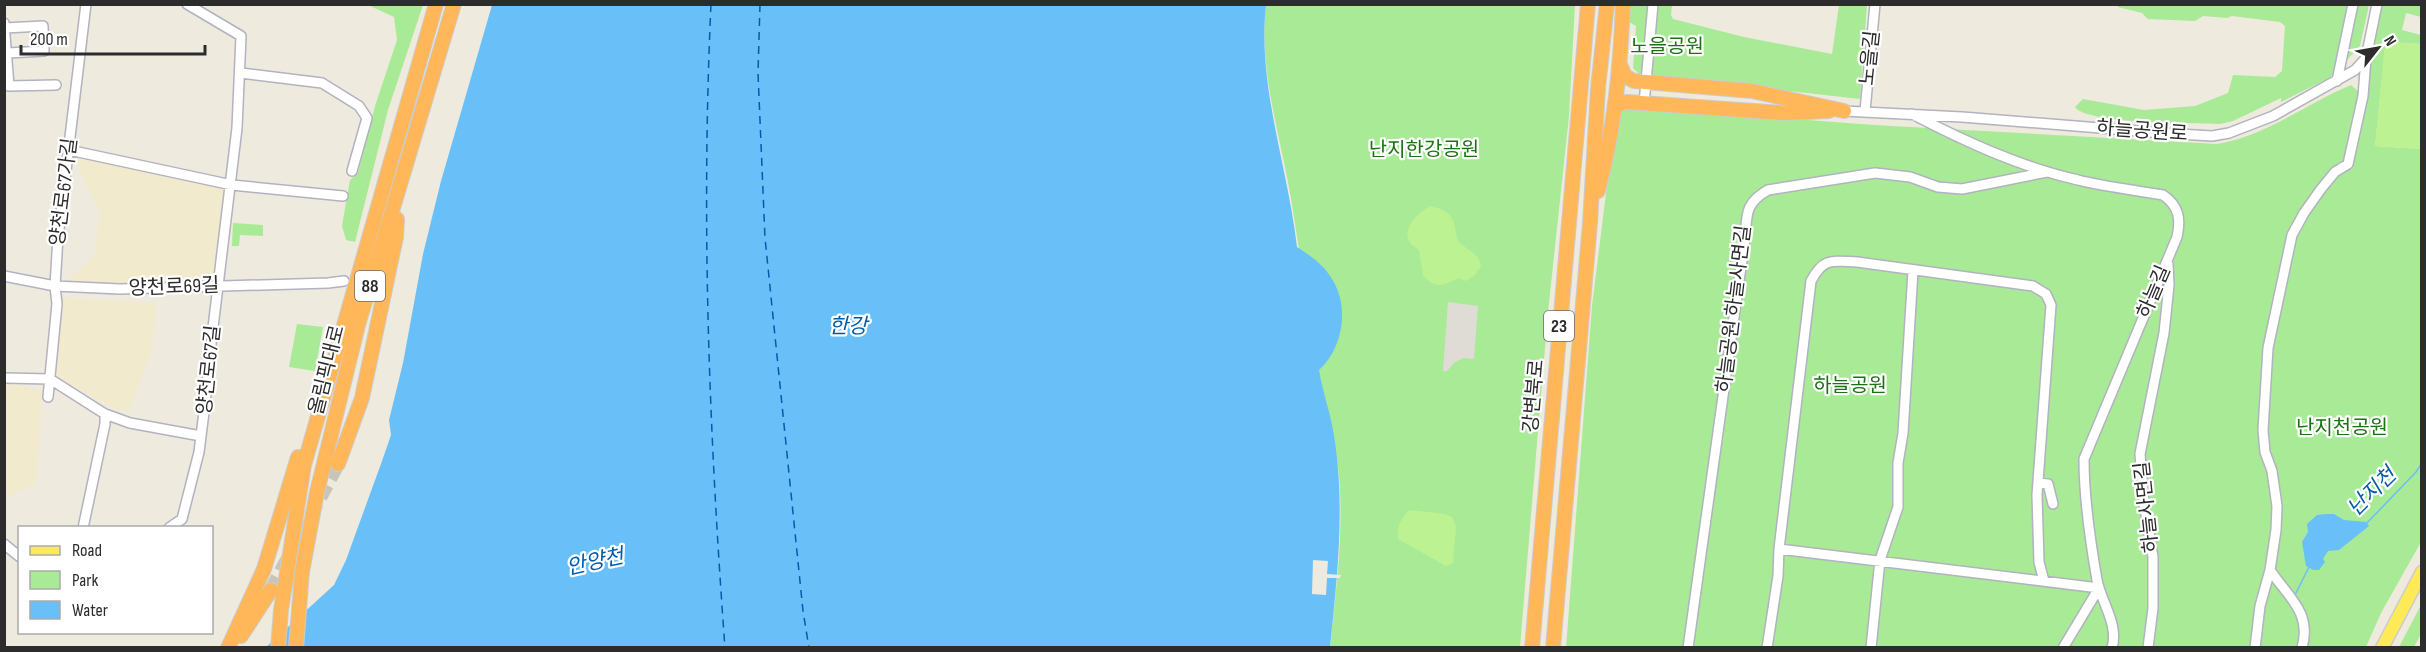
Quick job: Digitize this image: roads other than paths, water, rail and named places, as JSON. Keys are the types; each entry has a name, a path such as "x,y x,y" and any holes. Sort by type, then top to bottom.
{"highway":[{"name":"올림픽대로","path":"278,648 285,583 304,465 436,4"},
{"name":"올림픽대로","path":"296,648 302,572 317,492 358,324 398,197 454,4"},
{"name":"강변북로","path":"1532,648 1588,4"},
{"name":"강변북로","path":"1553,648 1607,4"},
{"path":"1590,222 1611,142 1620,65 1623,4"},
{"path":"1620,65 1625,76 1634,81 1752,91 1844,111"},
{"path":"1786,97 1789,107 1786,113"},
{"path":"1616,105 1627,102 1786,113 1844,111"},
{"path":"338,464 362,398 396,237 398,197"},
{"path":"228,648 264,569 301,443 317,418"},
{"path":"233,648 271,590"}],"main road":[{"path":"2382,648 2421,572"}],"street":[{"name":"양천로67가길","path":"48,397 57,304 55,286 58,237 86,4"},
{"name":"양천로67길","path":"172,526 183,519 201,436 232,185 241,73 241,36 187,4"},
{"path":"1644,104 1653,4"},
{"name":"노을길","path":"1865,111 1875,4"},
{"path":"2337,81 2353,4"},
{"path":"2255,648 2260,606 2270,570 2276,531 2277,506 2272,471 2265,452 2263,430 2268,348 2292,235 2321,189 2335,172 2348,164 2363,96 2366,57 2377,4"},
{"path":"4,23 9,86 56,85"},
{"path":"5,28 43,26 44,51 8,53"},
{"name":"하늘공원로","path":"1844,111 2212,136 2229,133 2273,116 2355,70 2366,57"},
{"path":"241,73 322,83 358,106 367,118 352,171"},
{"name":"하늘길","path":"1912,114 1963,141 2047,172 2077,180 2163,195 2172,201 2178,212 2180,223 2168,260 2084,459 2084,494 2099,588 2109,611 2114,641 2112,648"},
{"path":"69,150 232,185 344,196"},
{"name":"하늘공원 하늘사면길","path":"1688,648 1747,210 1756,197 1768,190 1875,173 1910,177 1938,187 1962,189 2047,172"},
{"name":"하늘사면길","path":"2148,648 2153,608 2153,557 2144,503 2140,454 2164,333 2169,285 2168,260"},
{"path":"1767,648 1778,576 1779,549 1811,281 1818,267 1832,261 1857,262 2033,286 2046,294 2051,305 2038,483 2039,562 2044,581"},
{"path":"1871,648 1880,560 1898,507 1898,463 1904,433 1913,271"},
{"name":"양천로69길","path":"4,276 55,286 120,289 328,284 344,281"},
{"path":"4,378 50,379 105,414 130,423 201,436"},
{"path":"83,526 105,424 105,414"},
{"path":"2038,483 2048,484 2053,504"},
{"path":"4,544 18,555"},
{"path":"1779,549 2099,588 2064,648"},
{"path":"2270,570 2298,607 2305,623 2302,648"}],"water":[{"name":"한강","path":"492,5 1266,5 1264,35 1269,96 1297,247 1325,269 1338,290 1341,302 1341,327 1338,339 1334,350 1319,370 1334,433 1339,493 1339,545 1330,647 265,648 334,585 346,560 382,461 391,435 389,420 403,363 423,254 441,181"},
{"path":"2334,514 2344,520 2366,522 2369,526 2339,550 2328,551 2323,559 2325,562 2319,570 2313,570 2306,566 2302,542 2308,532 2307,524 2317,515"}],"waterway":[{"name":"난지천","path":"2366,524 2422,463"},
{"name":"난지천","path":"2296,593 2309,567"}],"tunnel":[{"path":"271,590 338,464"}],"park label":[{"name":"노을공원","path":"1667,47"},
{"name":"난지한강공원","path":"1424,150"},
{"name":"하늘공원","path":"1850,386"},
{"name":"난지천공원","path":"2342,428"}],"water label":[{"name":"안양천","path":"595,562"}]}
